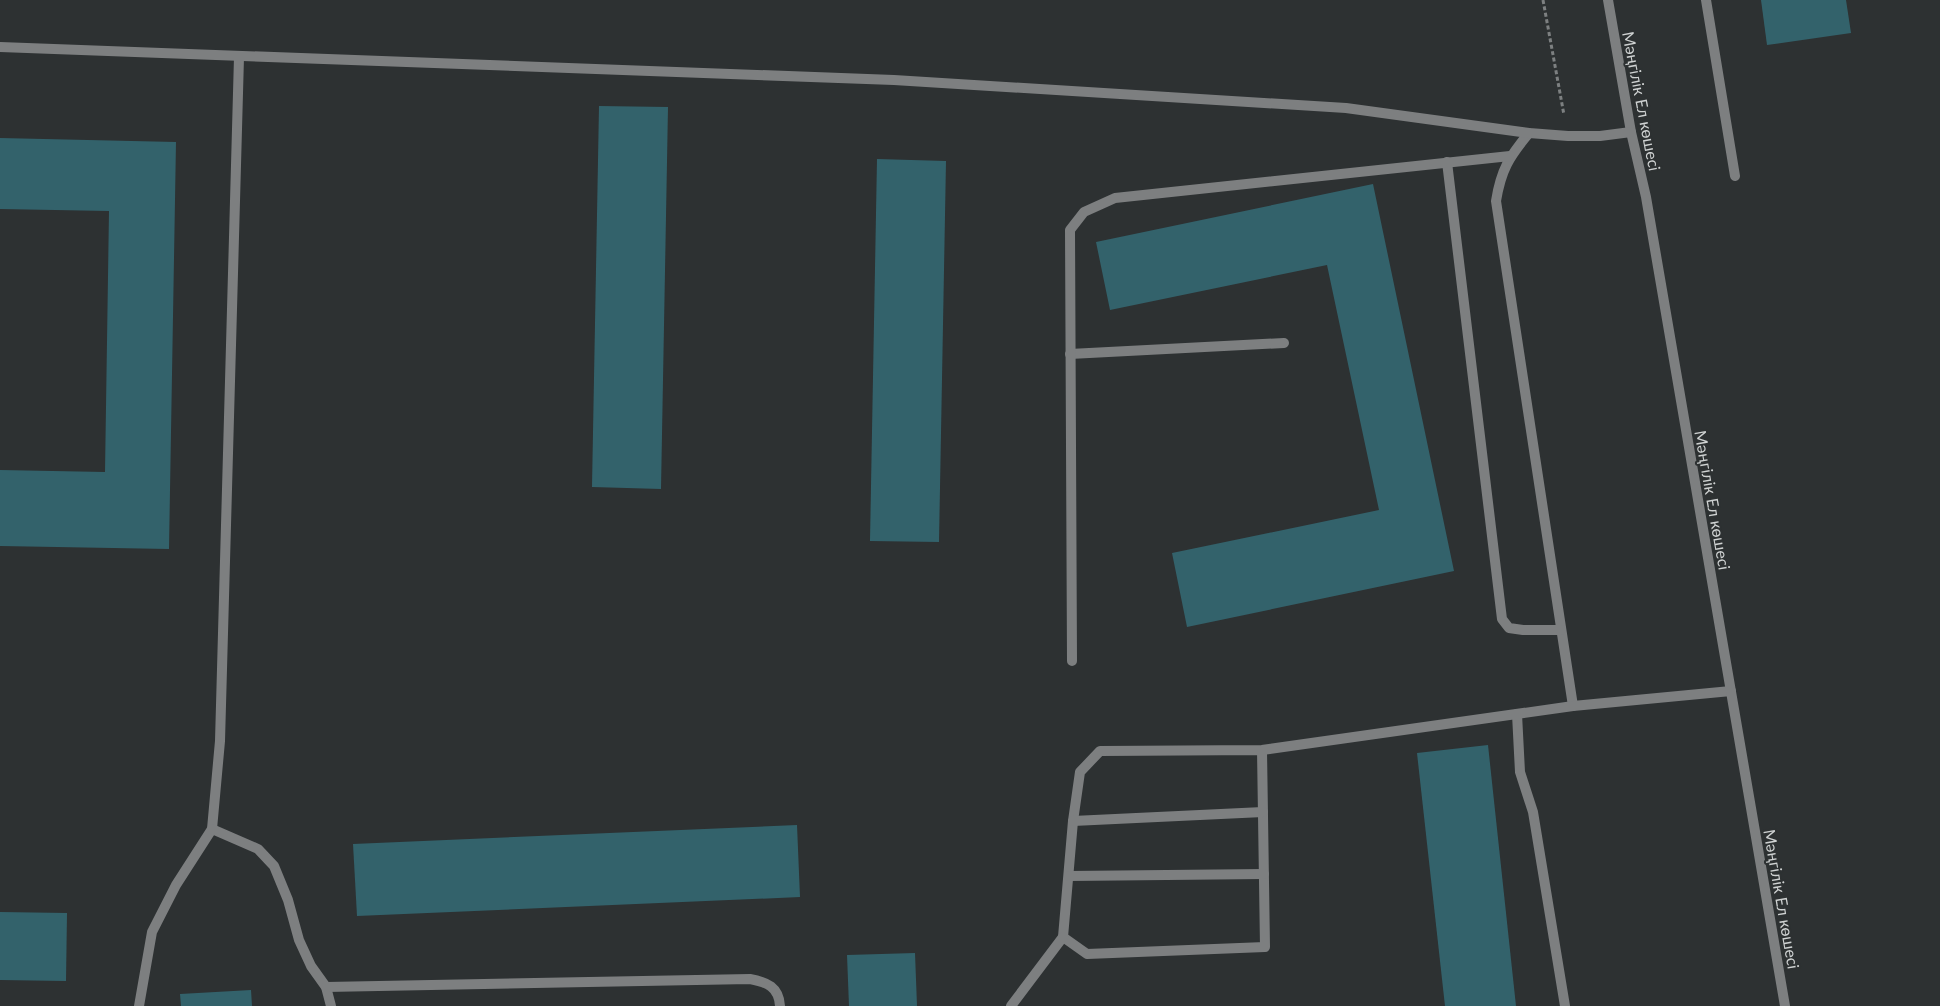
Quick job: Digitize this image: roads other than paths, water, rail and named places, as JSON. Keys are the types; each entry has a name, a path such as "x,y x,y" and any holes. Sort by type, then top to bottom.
{"street":[{"name":"Мәңгілік Ел көшесі","path":"1608,0 1631,132 1648,207 1785,1006"},
{"path":"1706,0 1734,176"},
{"path":"0,47 894,80 1346,108 1529,133 1568,136 1600,136 1631,132"},
{"path":"139,1006 152,932 176,885 212,828 220,741 238,57"},
{"path":"1529,133 1510,156 1499,182 1496,201 1573,706"},
{"path":"1072,661 1070,230 1084,212 1115,198 1510,156"},
{"path":"1447,162 1502,619 1508,628 1561,630"},
{"path":"1070,354 1284,343"},
{"path":"1011,1006 1063,937 1073,822 1080,772 1100,751 1262,750 1573,706 1730,691"},
{"path":"1517,714 1520,772 1533,812 1565,1006"},
{"path":"1063,937 1087,954 1265,947 1262,750"},
{"path":"1073,822 1263,812"},
{"path":"212,828 258,849 274,866 288,900 299,940 326,988 331,1006"},
{"path":"1069,876 1264,874"},
{"path":"326,988 750,979 772,986 780,996 780,1006"}]}
